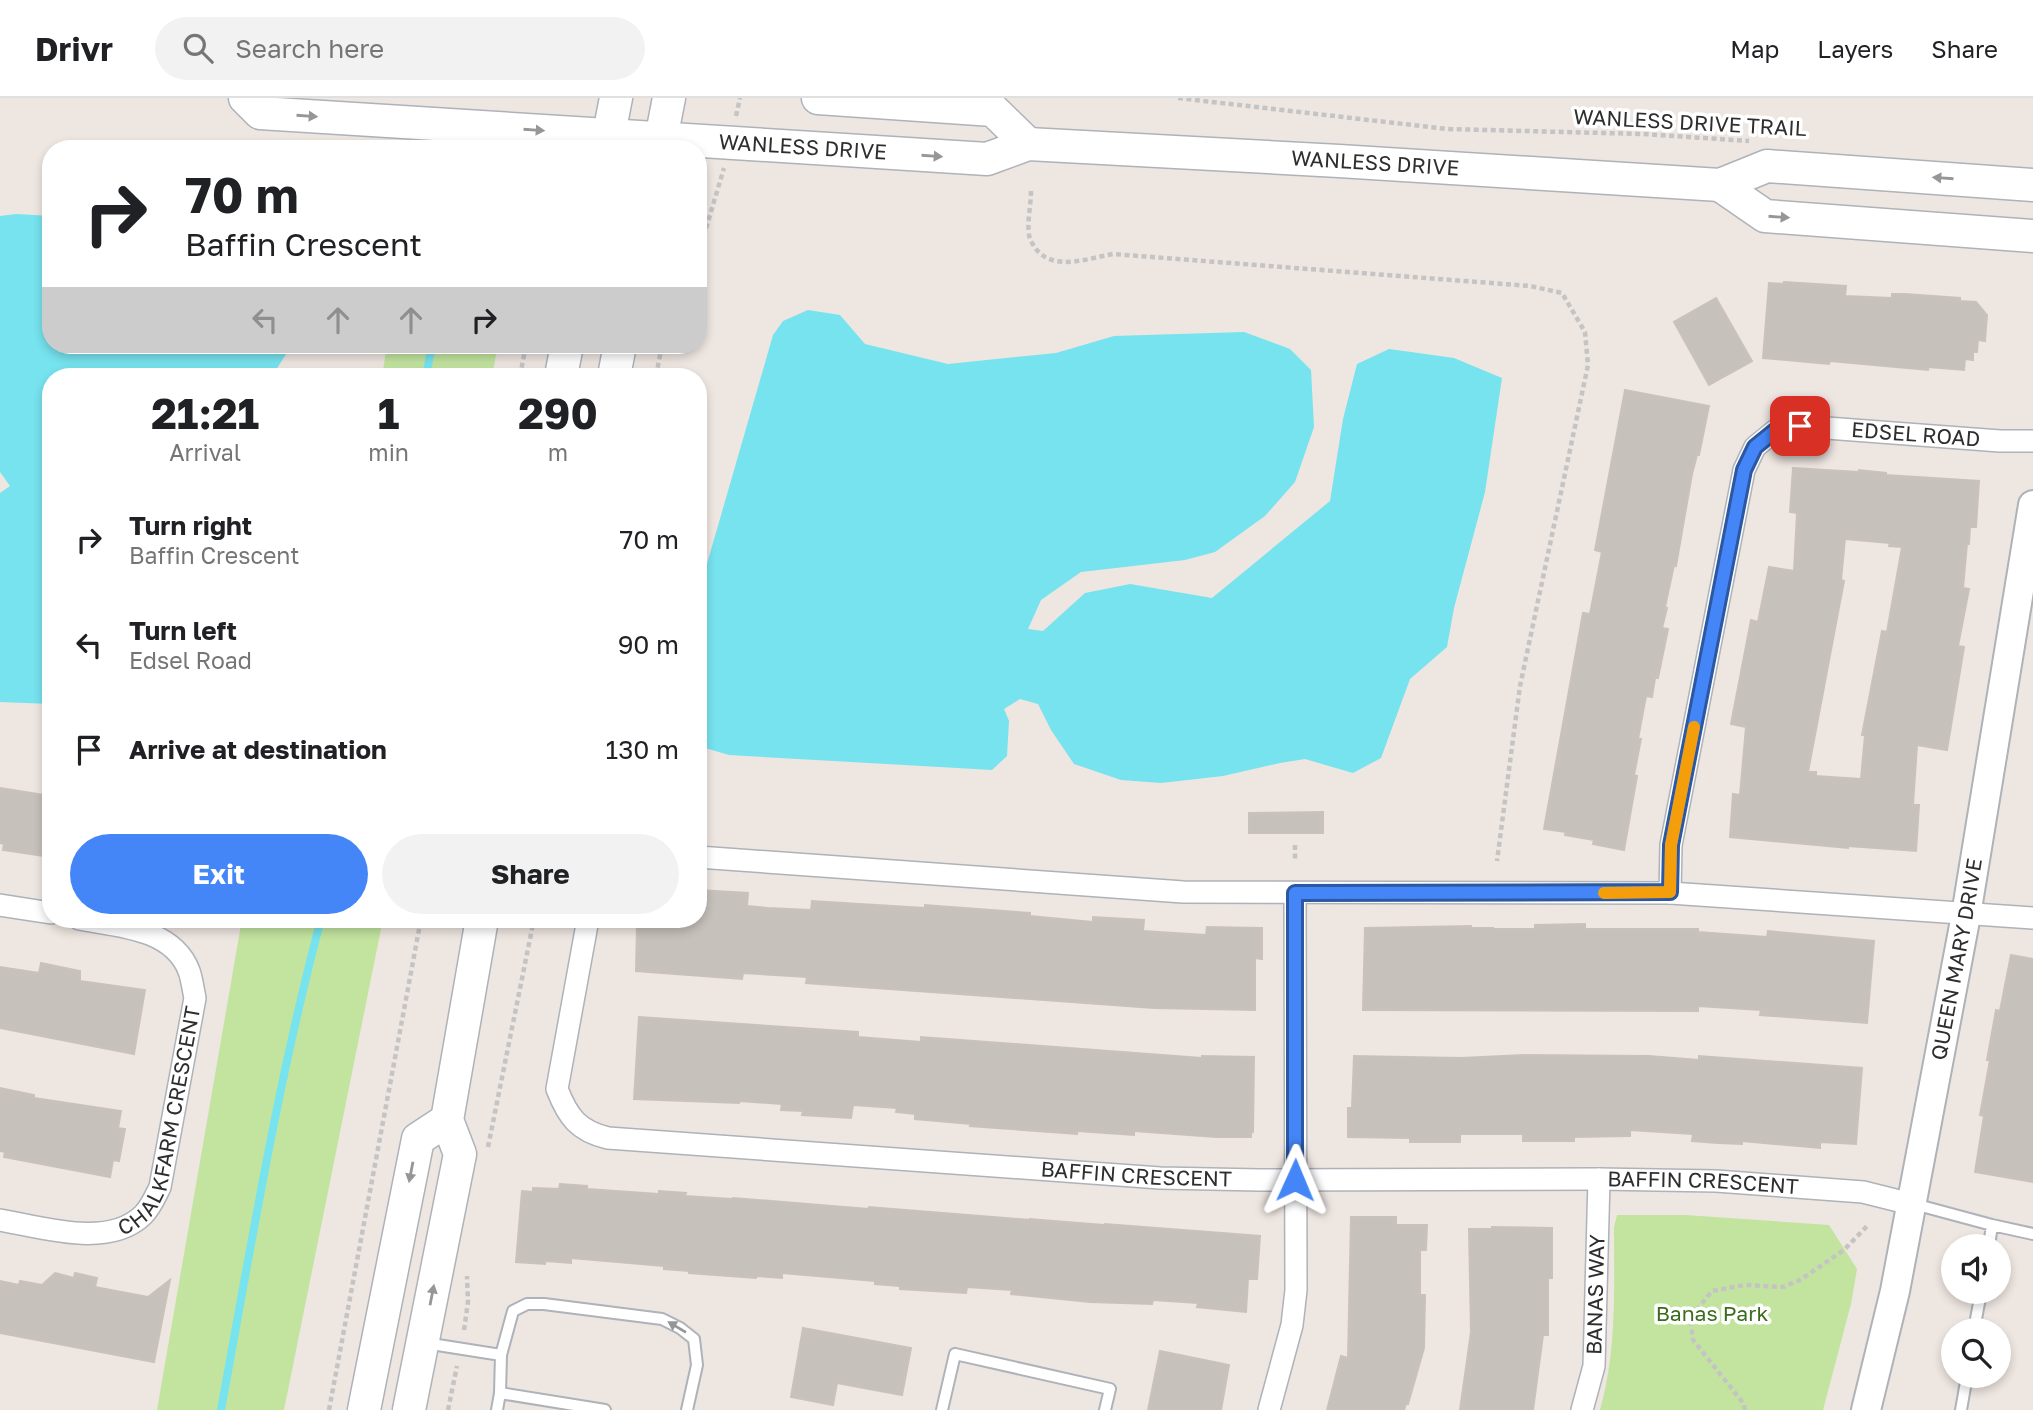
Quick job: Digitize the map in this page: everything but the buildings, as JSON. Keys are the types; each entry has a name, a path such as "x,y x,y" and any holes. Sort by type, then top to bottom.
{"main road":[{"name":"WANLESS DRIVE","path":"245,98 260,113 583,140"},
{"path":"607,140 616,98"},
{"path":"661,140 669,98"},
{"path":"818,98 993,110 1028,144"},
{"name":"WANLESS DRIVE","path":"707,145 987,159 1028,144 1720,185 1767,166 2033,185"},
{"path":"1720,185 1765,216 2033,236"},
{"path":"409,1410 460,1154 447,1120 480,928"},
{"path":"364,1410 418,1139 447,1120"}],"street":[{"name":"EDSEL ROAD","path":"1670,892 1671,845 1744,470 1755,447 1776,430 1800,426 2000,441 2033,441"},
{"name":"QUEEN MARY DRIVE","path":"1866,1410 1889,1323 1966,915 2033,505"},
{"path":"707,858 1183,892 1670,892 2033,918"},
{"path":"1269,1410 1292,1325 1296,1290 1295,893"},
{"path":"0,905 42,912"},
{"name":"CHALKFARM CRESCENT","path":"0,1220 64,1231 99,1234 116,1231 132,1224 148,1208 160,1187 195,998 188,969 177,952 149,933 124,928"},
{"name":"BAFFIN CRESCENT","path":"586,928 557,1089 565,1109 578,1125 594,1135 608,1138 1160,1178 1716,1181 1863,1192 1911,1203"},
{"name":"BANAS WAY","path":"1582,1410 1594,1366 1599,1179"}],"lane":[{"path":"1911,1203 2033,1234"},
{"path":"1991,1234 1992,1225"},
{"path":"498,1410 501,1355 513,1311 527,1304 544,1304 662,1319 680,1328 694,1339 697,1365 687,1410"},
{"path":"422,1342 501,1355"},
{"path":"942,1410 955,1354 1110,1388 1105,1410"},
{"path":"1961,1410 1965,1388"},
{"path":"500,1393 583,1409 605,1410"}],"path":[{"name":"WANLESS DRIVE TRAIL","path":"1178,98 1447,129 1643,134 1752,141"},
{"path":"707,226 722,177"},
{"path":"1031,191 1029,236 1041,255 1052,261 1063,263 1113,254 1530,286 1562,293 1585,332 1588,365 1520,687 1497,861"},
{"path":"1295,845 1295,861"},
{"path":"329,1410 419,928"},
{"path":"1745,1410 1744,1404 1693,1340 1691,1323 1699,1307 1712,1292 1745,1285 1783,1287 1800,1280 1844,1250 1868,1224"}],"green space":[{"path":"386,354 496,354 494,368 383,368"},
{"path":"240,928 381,928 284,1410 157,1410"},
{"name":"Banas Park","path":"1617,1215 1685,1215 1829,1225 1857,1269 1851,1304 1823,1410 1600,1410 1612,1342 1614,1227"}],"water":[{"path":"42,215 42,354 286,354 277,368 42,368 42,704 0,702 0,493 10,486 0,472 0,216"},
{"path":"808,310 840,315 865,344 948,364 1056,353 1114,336 1244,332 1290,349 1311,370 1314,427 1295,482 1265,516 1215,552 1185,560 1081,572 1041,600 1028,629 1043,631 1085,593 1130,584 1212,598 1330,501 1343,419 1357,364 1389,349 1454,358 1502,378 1485,492 1454,608 1447,647 1410,679 1381,758 1353,773 1305,759 1223,776 1161,783 1121,780 1074,764 1051,730 1038,704 1020,699 1004,709 1009,721 1007,756 992,770 729,755 707,749 707,564 773,335 783,321"}],"waterway":[{"path":"428,368 430,354"},
{"path":"221,1410 278,1102 319,928"}],"slow traffic":[{"path":"1604,893 1670,892 1671,845 1694,727"}],"route":[{"path":"1295,1180 1295,893 1670,892 1671,845 1744,470 1755,447 1776,430 1800,426"}]}
